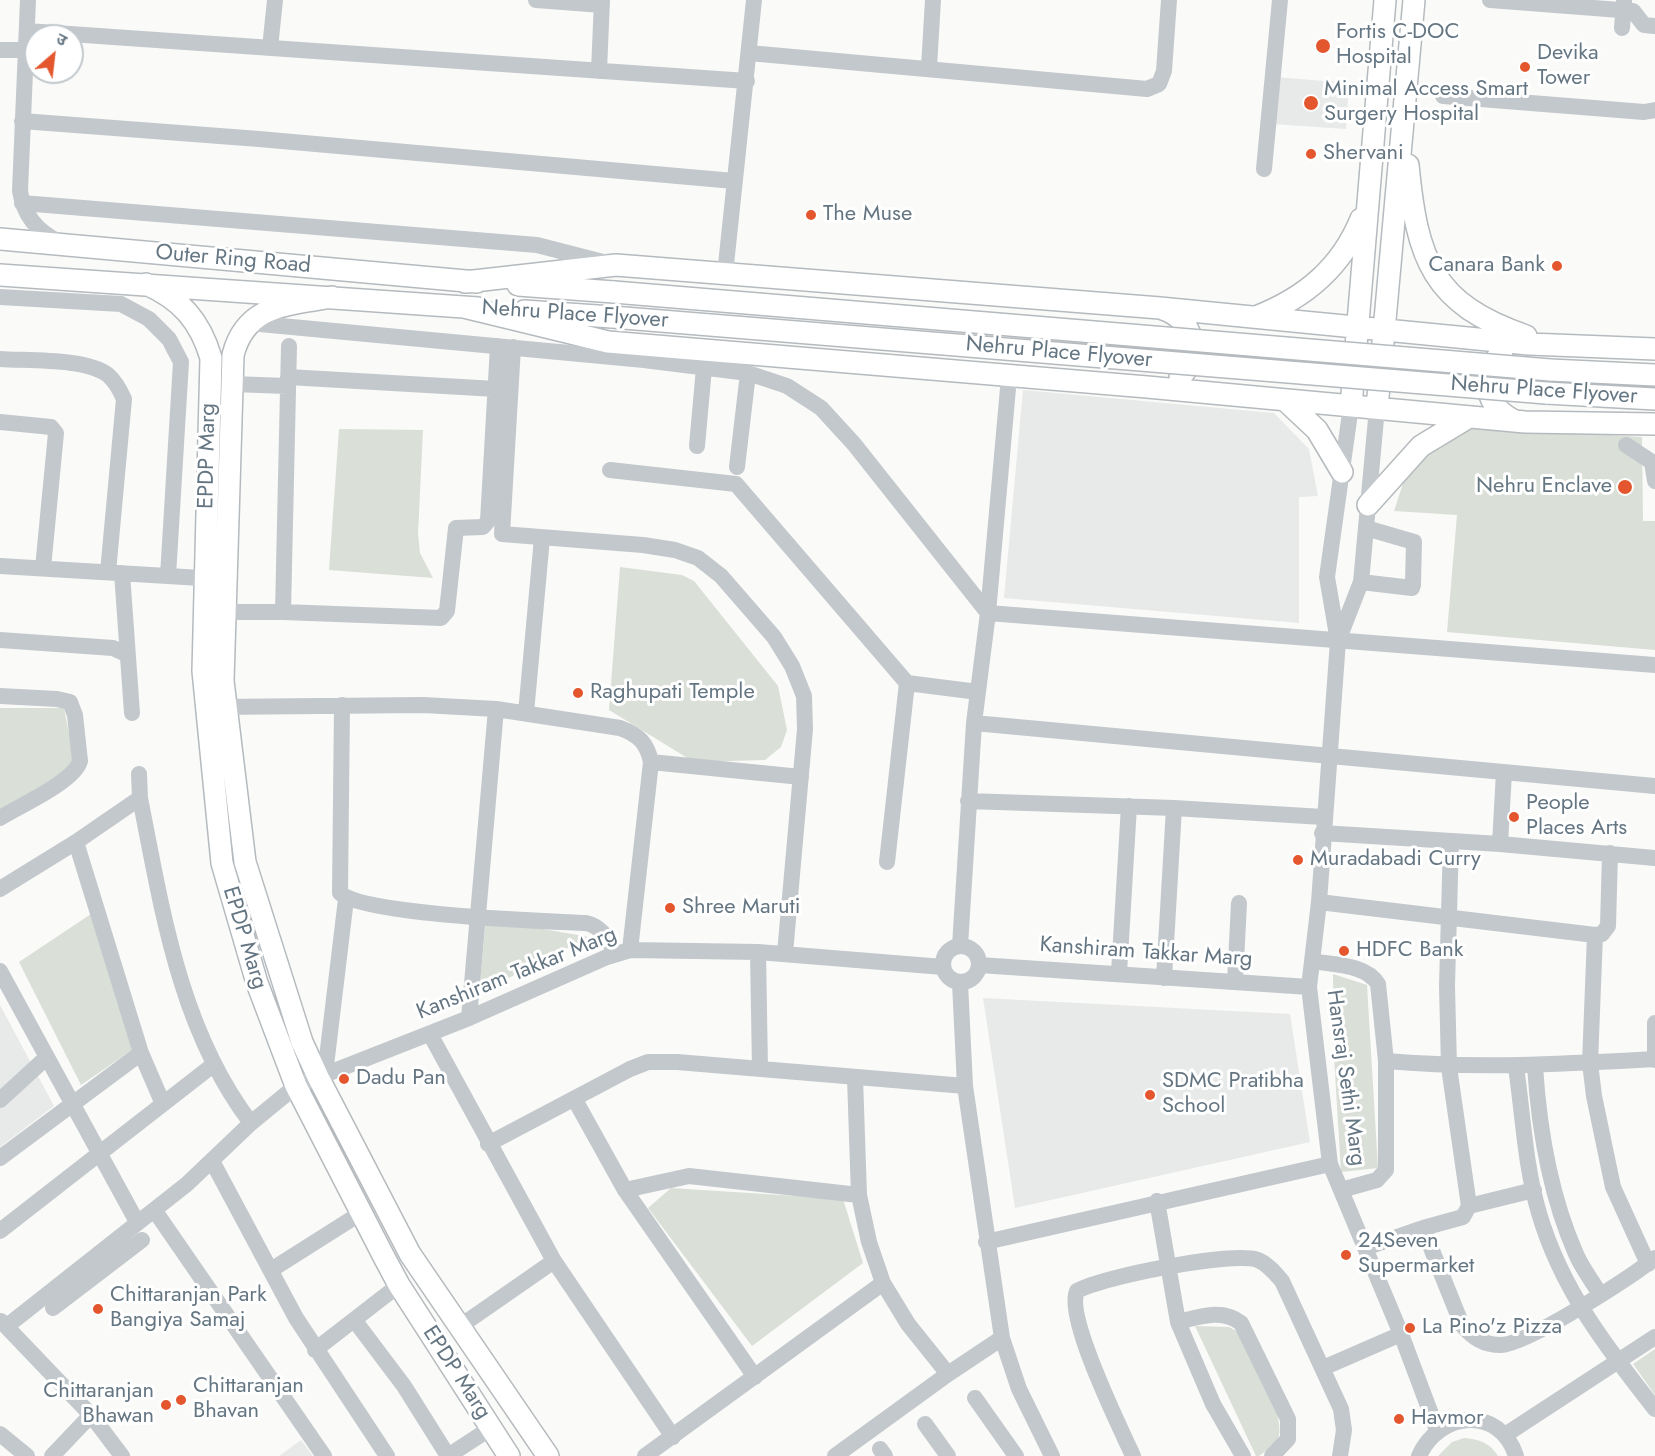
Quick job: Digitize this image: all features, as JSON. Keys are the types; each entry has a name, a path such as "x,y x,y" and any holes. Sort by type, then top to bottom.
{"main road":[{"path":"1351,406 1385,0"},
{"path":"1377,408 1414,0"},
{"path":"1403,117 1416,230 1431,270 1461,305 1482,319 1538,344"},
{"path":"1253,319 1284,306 1312,288 1336,264 1354,236 1367,204"},
{"name":"Outer Ring Road","path":"0,239 465,282"},
{"path":"465,282 616,265 1160,308 1253,319 1538,344 1655,349"},
{"name":"Outer Ring Road","path":"0,275 464,307"},
{"name":"Nehru Place Flyover","path":"465,282 614,292 1538,369 1655,375"},
{"name":"EPDP Marg","path":"146,284 165,292 181,304 195,320 205,338 211,358 216,579 225,612 223,681 216,707 222,864 257,983 296,1086 399,1285 509,1456"},
{"path":"249,322 269,310 332,297"},
{"path":"464,307 608,342 1147,387 1525,422 1655,423"},
{"name":"Nehru Place Flyover","path":"464,307 1546,393 1655,399"},
{"path":"1147,387 1157,387 1175,381 1188,368 1194,350 1190,331 1185,323 1178,316 1160,308"},
{"name":"EPDP Marg","path":"249,322 236,343 216,579 203,671 216,707 245,862 302,1041 410,1254 548,1456"},
{"path":"1525,422 1507,417 1493,404 1489,395 1488,376 1495,359 1502,352 1510,347 1538,344"},
{"path":"1284,400 1317,430 1342,472"},
{"path":"1368,505 1421,446 1469,417"}],"street":[{"path":"27,24 28,0"},
{"path":"270,48 275,0"},
{"path":"536,0 602,3 599,72"},
{"path":"725,274 754,0"},
{"path":"929,67 933,0"},
{"path":"749,53 929,67 1147,89 1159,84 1164,71 1169,0"},
{"path":"1264,169 1280,0"},
{"path":"1490,0 1624,5 1633,11 1644,25 1655,26"},
{"path":"1623,28 1624,5"},
{"path":"84,35 747,81"},
{"path":"0,50 24,51"},
{"path":"24,84 22,203 32,223 44,235 59,243 77,246"},
{"path":"1443,96 1644,112 1655,110"},
{"path":"22,121 283,141 734,181"},
{"path":"22,203 537,245 616,265"},
{"path":"0,297 121,304 149,319 169,339 181,363 168,576"},
{"path":"249,322 505,346 704,368 748,374 787,386 821,408 854,444 988,613 1655,665"},
{"path":"283,612 289,346"},
{"path":"225,612 441,618 445,616 455,532 460,526 478,528 488,521 496,389 505,346"},
{"path":"505,346 502,534 675,550 698,558 721,576 774,637 792,666 804,696 805,729 785,953"},
{"path":"0,359 90,366 107,374 118,386 124,399 115,573 126,654 130,666 132,714"},
{"path":"697,446 704,368"},
{"path":"737,467 748,374"},
{"path":"232,376 287,382 496,389"},
{"path":"960,946 974,723 988,613 1009,377"},
{"name":"Hansraj Sethi Marg","path":"1351,406 1328,576 1338,641 1319,902 1309,987 1330,1164 1401,1334 1437,1430"},
{"name":"Hansraj Sethi Marg","path":"1338,641 1361,582 1377,408"},
{"path":"0,422 51,427 56,433 43,568"},
{"path":"1626,445 1654,470"},
{"path":"610,470 736,484 908,683 978,692"},
{"path":"1361,582 1404,588 1412,588 1413,585 1414,542 1366,528"},
{"path":"526,713 542,538"},
{"path":"0,566 216,579"},
{"path":"0,640 113,648 126,654"},
{"path":"887,862 908,683"},
{"path":"0,696 57,699 70,702 75,715 80,761 78,768 64,779 0,818"},
{"path":"216,707 342,705 496,709 636,734 648,747 651,762 623,952"},
{"path":"342,705 338,882 340,893 346,899 359,903 478,917 595,925 623,952"},
{"path":"469,1018 496,709"},
{"path":"974,723 1655,786"},
{"path":"651,762 801,777"},
{"path":"1500,844 1504,772"},
{"path":"139,774 140,798 176,965 213,1065 228,1092 251,1123"},
{"path":"0,889 76,843 140,798"},
{"path":"968,801 1173,808 1451,841 1655,858"},
{"path":"1119,973 1129,806"},
{"path":"1164,978 1173,808"},
{"path":"1365,1248 1462,1217 1469,1206 1449,1067 1448,919 1451,841"},
{"path":"76,843 141,1053 163,1104"},
{"path":"1319,902 1448,919 1602,934 1608,926 1610,853"},
{"path":"321,1076 346,899"},
{"path":"1235,982 1239,903"},
{"path":"1423,1228 1462,1325 1472,1337 1488,1344 1503,1345 1520,1341 1651,1261 1613,1187 1594,1096 1590,1063 1594,935"},
{"path":"960,946 973,950 979,965 974,978 960,982 948,977 943,967 946,954 960,946"},
{"name":"Kanshiram Takkar Marg","path":"99,1263 137,1222 154,1211 212,1161 251,1123 296,1086 430,1034 623,952 785,953 943,967"},
{"path":"758,952 760,1069"},
{"path":"1312,961 1372,974 1378,984 1386,1061 1386,1170 1377,1180 1341,1190"},
{"name":"Kanshiram Takkar Marg","path":"979,965 1309,987"},
{"path":"0,971 137,1222"},
{"path":"960,982 965,1086 986,1242 1002,1338 1019,1389 1052,1456"},
{"path":"1386,1061 1449,1067 1516,1067 1655,1059 1655,1023"},
{"path":"430,1034 488,1144 554,1261 673,1437"},
{"path":"0,1158 141,1053"},
{"path":"0,1100 47,1057"},
{"path":"488,1144 630,1069 648,1062 677,1062 965,1086"},
{"path":"0,1231 213,1065"},
{"path":"1534,1066 1538,1116 1548,1170 1576,1256 1600,1294"},
{"path":"1516,1067 1534,1190 1546,1231 1579,1307 1618,1363 1655,1409"},
{"path":"855,1078 859,1195 882,1283 908,1324 948,1374"},
{"path":"575,1100 625,1190 755,1377"},
{"path":"212,1161 315,1350 387,1456"},
{"path":"986,1242 1157,1201 1330,1164"},
{"path":"625,1190 689,1176 859,1195"},
{"path":"1469,1206 1534,1190"},
{"path":"1157,1201 1178,1322 1213,1404 1243,1456"},
{"path":"154,1211 324,1456"},
{"path":"271,1270 361,1213"},
{"path":"122,1456 91,1415 4,1323 99,1263 142,1240"},
{"path":"1133,1456 1090,1359 1074,1297 1083,1288 1168,1267 1242,1258 1258,1260 1271,1268 1282,1281 1341,1409 1344,1430 1340,1456"},
{"path":"459,1328 554,1261"},
{"path":"52,1308 99,1263"},
{"path":"645,1456 882,1283"},
{"path":"315,1350 399,1285"},
{"path":"1178,1322 1213,1314 1233,1317 1241,1323 1288,1419 1288,1438 1272,1456"},
{"path":"355,1321 404,1386 448,1456 491,1428"},
{"path":"1323,1368 1401,1334"},
{"path":"1505,1435 1655,1337"},
{"path":"835,1456 1002,1338"},
{"path":"975,1398 1016,1456"},
{"path":"52,1456 91,1415"},
{"path":"1419,1456 1426,1441 1437,1430 1450,1423 1479,1421 1493,1426 1505,1435 1516,1456"},
{"path":"925,1424 948,1456"},
{"path":"0,1434 27,1456"}],"shaded area":[{"name":"Minimal Access Smart Surgery Hospital","path":"1275,77 1349,83 1346,129 1272,124"},
{"path":"1023,390 1274,413 1309,449 1318,496 1299,497 1299,623 1004,598"},
{"path":"1470,426 1642,437 1643,521 1655,521 1655,650 1447,632 1457,515 1394,511 1408,468 1423,452"},
{"path":"339,429 423,430 418,534 420,553 433,578 329,570"},
{"path":"620,567 682,575 694,581 778,686 787,730 781,747 765,760 694,762 609,710"},
{"path":"0,708 64,708 76,768 0,809"},
{"path":"91,914 132,1050 81,1085 19,962"},
{"path":"486,919 589,937 479,993"},
{"path":"1333,974 1367,985 1378,1168 1341,1172 1334,1056"},
{"name":"SDMC Pratibha School","path":"983,998 1290,1014 1310,1142 1015,1208"},
{"path":"0,1005 54,1106 0,1147"},
{"path":"671,1188 843,1199 863,1263 752,1346 648,1208"},
{"path":"1195,1326 1229,1327 1240,1333 1260,1371 1274,1403 1280,1431 1277,1441 1259,1456 1256,1456"},
{"path":"1655,1349 1655,1395 1633,1364"},
{"path":"1464,1438 1484,1442 1498,1456 1438,1456 1452,1442"},
{"path":"301,1440 313,1456 279,1456"}],"place":[{"name":"Fortis C-DOC Hospital","path":"1323,46"},
{"name":"Devika Tower","path":"1525,67"},
{"name":"Minimal Access Smart Surgery Hospital","path":"1311,103"},
{"name":"Shervani","path":"1311,154"},
{"name":"The Muse","path":"811,215"},
{"name":"Canara Bank","path":"1557,266"},
{"name":"Nehru Enclave","path":"1625,487"},
{"name":"Raghupati Temple","path":"578,693"},
{"name":"People Places Arts","path":"1514,817"},
{"name":"Muradabadi Curry","path":"1298,860"},
{"name":"Shree Maruti","path":"670,908"},
{"name":"HDFC Bank","path":"1344,951"},
{"name":"Dadu Pan","path":"344,1079"},
{"name":"SDMC Pratibha School","path":"1150,1095"},
{"name":"24Seven Supermarket","path":"1346,1255"},
{"name":"Chittaranjan Park Bangiya Samaj","path":"98,1309"},
{"name":"La Pino'z Pizza","path":"1410,1328"},
{"name":"Chittaranjan Bhavan","path":"181,1400"},
{"name":"Chittaranjan Bhawan","path":"166,1405"},
{"name":"Havmor","path":"1399,1419"}]}
